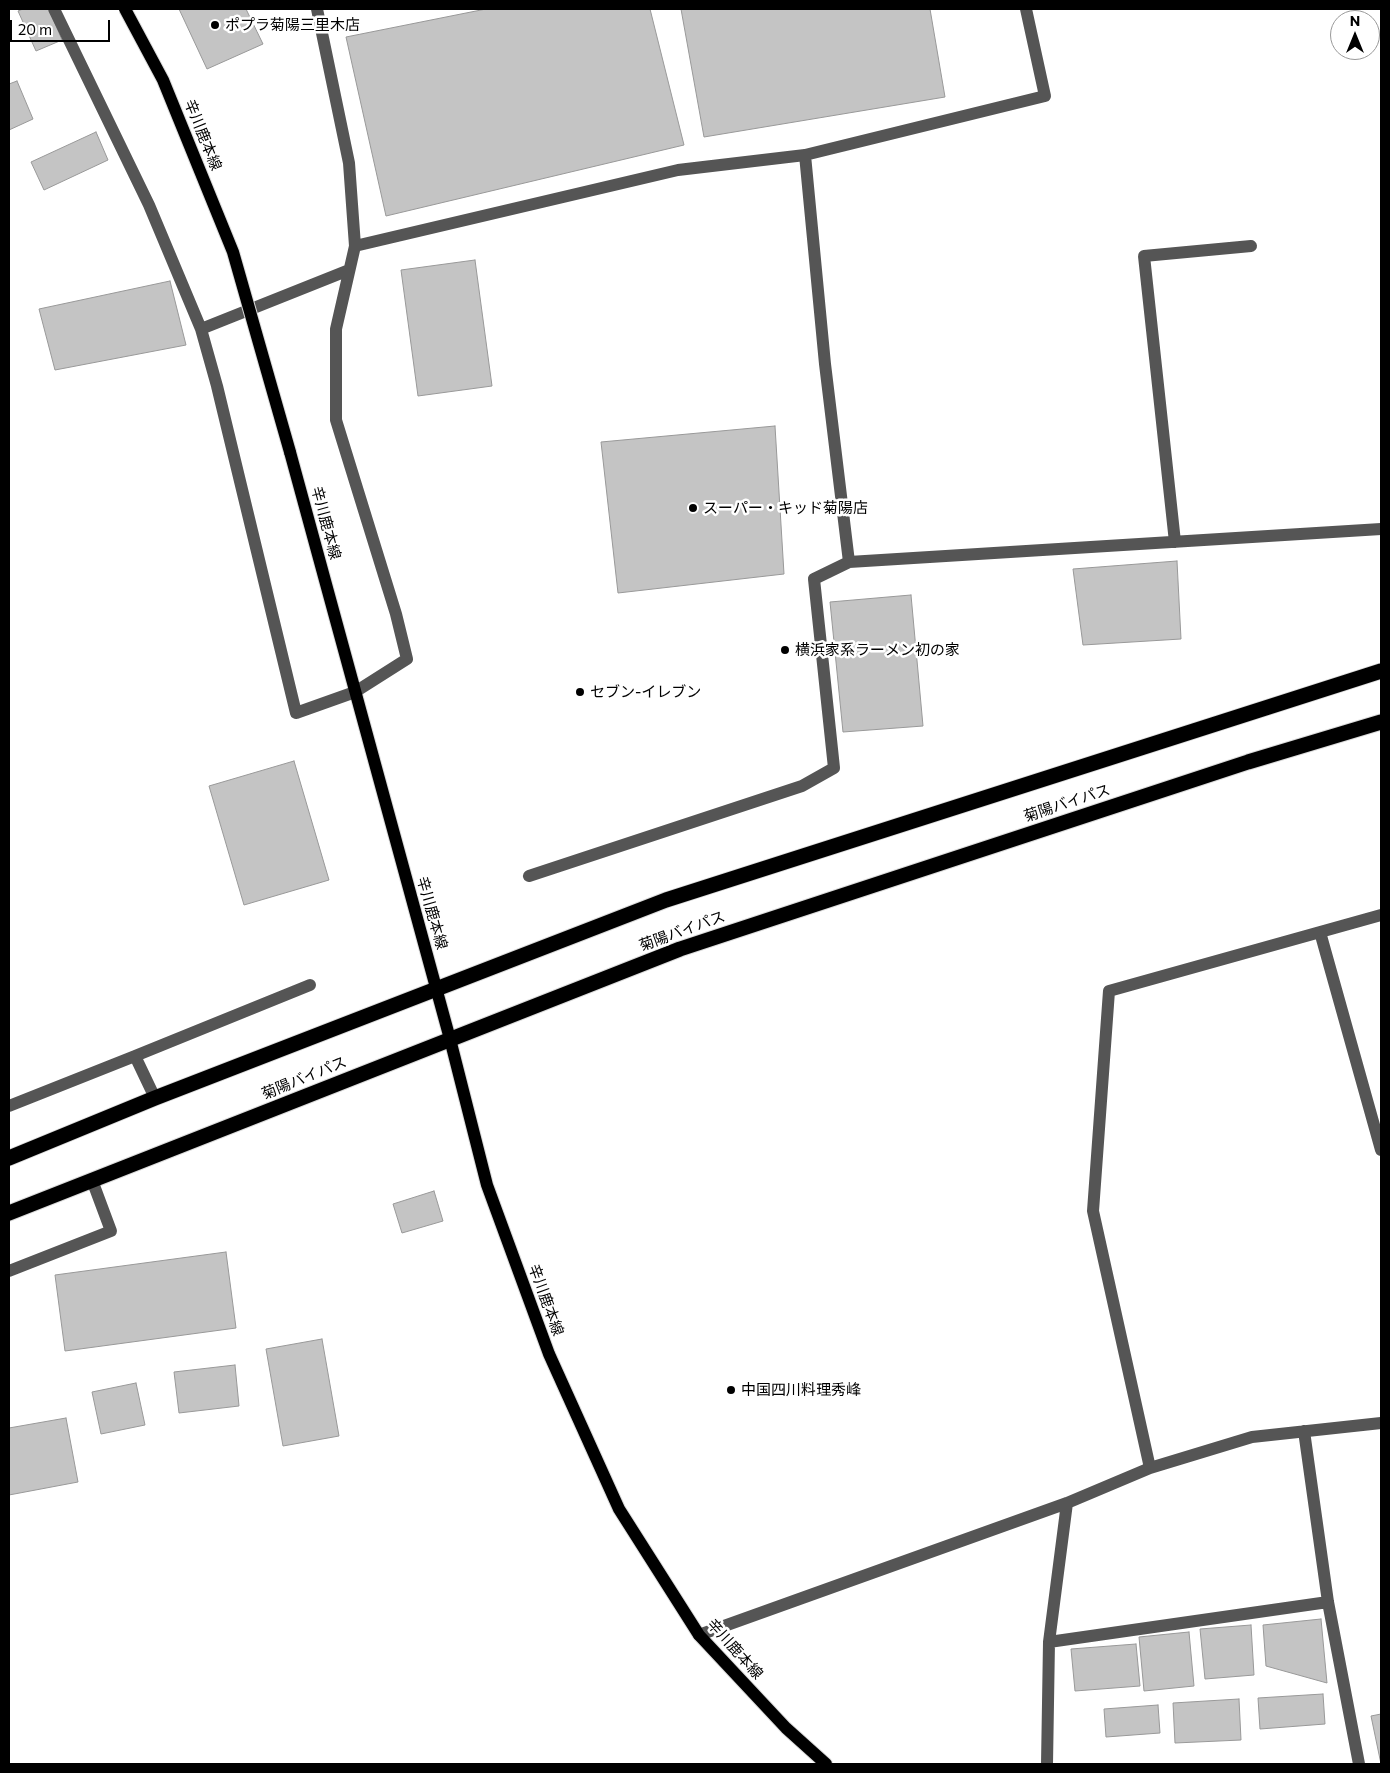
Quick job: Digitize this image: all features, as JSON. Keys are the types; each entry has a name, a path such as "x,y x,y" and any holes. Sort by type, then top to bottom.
{"highway":[{"name":"菊陽バイパス","path":"9,1158 155,1098 666,900 1381,671"},
{"name":"菊陽バイパス","path":"9,1213 680,948 1229,768 1381,722"}],"main road":[{"name":"辛川鹿本線","path":"125,9 163,80 233,252 290,452 450,1039 487,1185 549,1354 619,1508 699,1635 786,1728 826,1764"}],"street":[{"path":"54,9 149,205 200,329 217,386 296,714 355,692 407,659 385,577 336,420 336,329 355,246 349,163 317,9"},
{"path":"355,246 678,170 805,155 1045,96 1026,9"},
{"path":"805,155 825,364 849,562"},
{"path":"1175,542 1144,256 1250,246"},
{"path":"200,329 349,270"},
{"path":"529,876 802,786 834,768 814,579 849,562 1381,529"},
{"path":"1150,1468 1093,1211 1109,991 1381,915"},
{"path":"1320,932 1381,1150"},
{"path":"9,1106 310,985"},
{"path":"136,1056 155,1098"},
{"path":"9,1271 111,1231 92,1180"},
{"path":"699,1635 1067,1503 1150,1468 1252,1437 1381,1423"},
{"path":"1304,1431 1328,1602 1360,1764"},
{"path":"1047,1764 1049,1642 1067,1503"},
{"path":"1049,1642 1328,1602"}],"building":[{"path":"23,9 49,9 62,40 36,51 18,11"},
{"path":"179,9 246,9 263,44 207,69"},
{"path":"486,9 650,9 684,145 386,216 346,37"},
{"path":"681,9 930,9 945,97 704,137"},
{"path":"17,81 33,119 9,130 9,84"},
{"path":"96,132 108,160 44,190 31,162"},
{"path":"475,260 492,386 418,396 401,270"},
{"path":"170,281 186,345 55,370 39,309"},
{"path":"775,426 784,574 618,593 601,442"},
{"path":"1177,561 1181,639 1083,645 1073,569"},
{"path":"911,595 923,726 843,732 830,602"},
{"path":"294,761 329,880 244,905 209,786"},
{"path":"434,1191 443,1221 402,1233 393,1204"},
{"path":"226,1252 236,1328 65,1351 55,1275"},
{"path":"322,1339 339,1436 283,1446 266,1349"},
{"path":"235,1365 239,1406 179,1413 174,1372"},
{"path":"136,1383 145,1425 101,1434 92,1392"},
{"path":"66,1418 78,1482 9,1495 9,1428"},
{"path":"1321,1619 1327,1683 1266,1666 1263,1625"},
{"path":"1251,1625 1254,1675 1205,1679 1200,1629"},
{"path":"1189,1632 1194,1686 1144,1691 1139,1637"},
{"path":"1136,1644 1140,1686 1075,1691 1071,1649"},
{"path":"1323,1694 1325,1724 1260,1729 1258,1698"},
{"path":"1239,1699 1241,1740 1175,1743 1173,1703"},
{"path":"1158,1705 1160,1733 1106,1737 1104,1709"},
{"path":"1381,1714 1381,1764 1371,1716"}],"place":[{"name":"ポプラ菊陽三里木店","path":"215,25"},
{"name":"スーパー・キッド菊陽店","path":"693,508"},
{"name":"横浜家系ラーメン初の家","path":"785,650"},
{"name":"セブン-イレブン","path":"580,692"},
{"name":"中国四川料理秀峰","path":"731,1390"}]}
